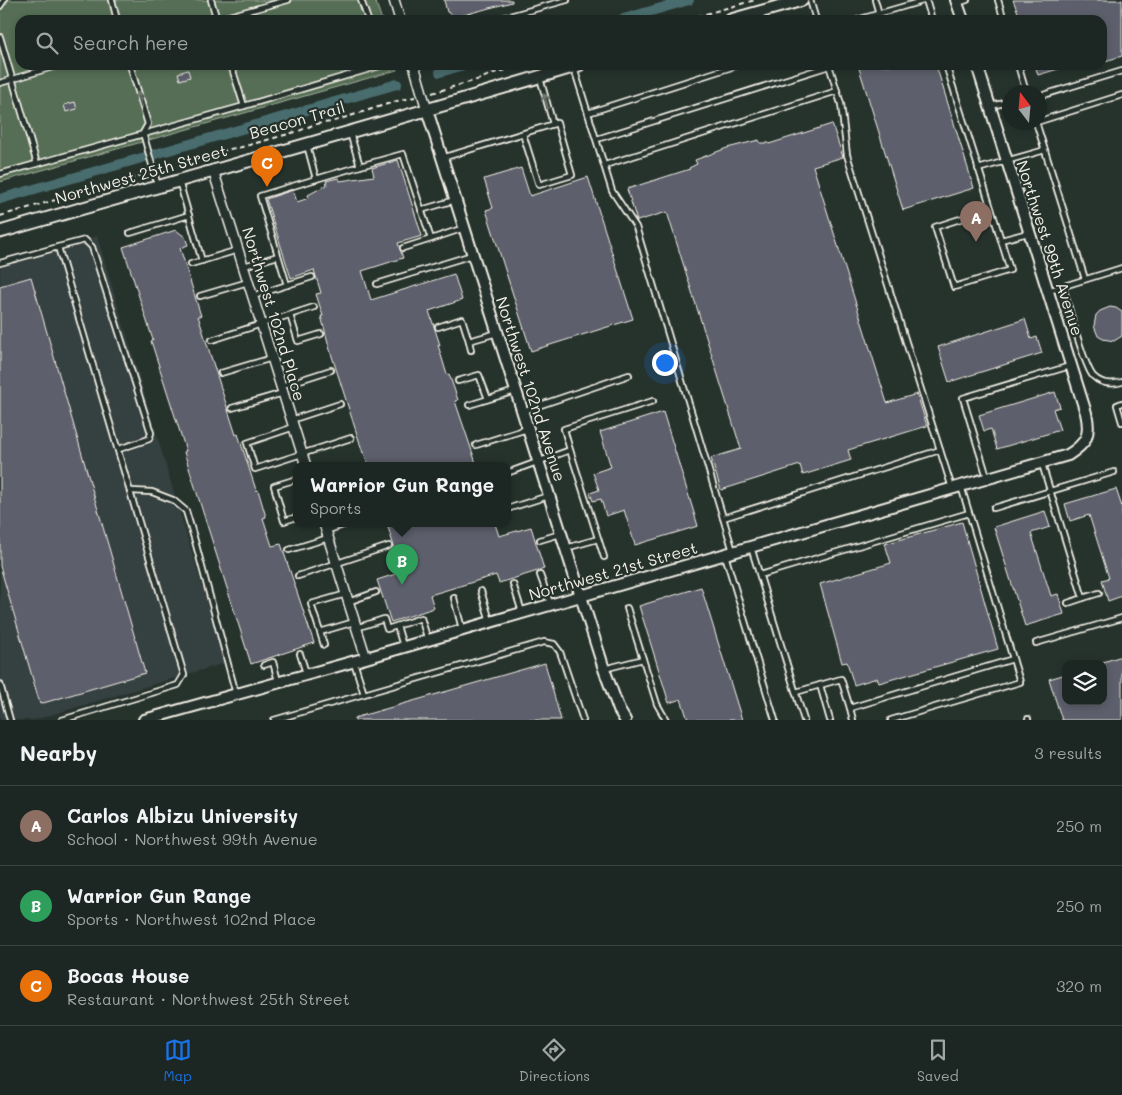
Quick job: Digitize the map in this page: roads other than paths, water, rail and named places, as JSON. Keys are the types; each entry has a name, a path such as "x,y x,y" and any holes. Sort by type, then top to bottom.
{"main road":[{"path":"749,15 802,0"},
{"name":"Northwest 25th Street","path":"0,232 563,70"}],"street":[{"path":"394,0 398,15"},
{"path":"960,1 962,15"},
{"name":"Northwest 102nd Avenue","path":"415,70 604,669 619,710 625,720"},
{"name":"Northwest 99th Avenue","path":"979,70 1072,366 1088,424 1085,441"},
{"name":"Northwest 102nd Place","path":"213,170 305,462"},
{"name":"Northwest 21st Street","path":"144,720 366,658 1068,455 1085,441"},
{"path":"326,531 366,658"}],"lane":[{"path":"0,6 4,0"},
{"path":"112,0 116,15"},
{"path":"211,0 215,15"},
{"path":"234,15 288,0"},
{"path":"361,0 366,15"},
{"path":"514,15 567,0"},
{"path":"810,0 814,15"},
{"path":"875,0 879,14"},
{"path":"875,15 926,0 930,15"},
{"path":"998,0 1002,15"},
{"path":"0,36 37,164"},
{"path":"0,83 42,70"},
{"path":"132,70 148,124 143,133 158,186"},
{"path":"233,70 244,106"},
{"path":"0,174 366,70"},
{"path":"577,70 612,191 636,227 723,518 729,553 775,720"},
{"path":"588,112 722,70"},
{"path":"597,139 816,70"},
{"path":"830,70 841,104 847,155 940,450 969,513 1020,682 891,720"},
{"path":"948,70 978,169 991,209 1001,240 1010,270 954,287 935,227 991,209"},
{"path":"1019,70 1024,85"},
{"path":"1047,94 1122,71"},
{"path":"540,77 553,124"},
{"path":"605,165 837,92"},
{"path":"1047,119 1122,95"},
{"path":"990,106 1002,104"},
{"path":"442,158 557,123 572,175 539,185 523,134"},
{"path":"1040,130 1085,279"},
{"path":"349,132 360,166"},
{"path":"306,144 316,179"},
{"path":"978,169 1045,150"},
{"path":"287,284 260,196 403,154 431,239"},
{"path":"178,180 202,261"},
{"path":"421,210 455,200"},
{"path":"130,233 189,215"},
{"path":"403,248 464,228"},
{"path":"1001,240 1030,232"},
{"path":"0,263 85,240 92,247 150,433 149,439 144,442 119,449"},
{"path":"58,247 119,449 184,676 178,685 62,720"},
{"path":"191,264 238,250"},
{"path":"377,284 473,254"},
{"path":"243,266 278,256"},
{"path":"1048,291 1122,268"},
{"path":"253,296 312,277"},
{"path":"200,296 248,282"},
{"path":"1063,286 1090,371 1101,382 1108,384 1122,382"},
{"path":"212,340 314,308"},
{"path":"290,315 298,342 321,334"},
{"path":"438,327 462,320 471,350"},
{"path":"469,341 498,332"},
{"path":"221,373 272,358"},
{"path":"987,478 963,398 1072,366"},
{"path":"232,408 331,370"},
{"path":"458,381 479,375 488,400"},
{"path":"523,411 629,375"},
{"path":"469,405 516,391"},
{"path":"604,556 564,429 653,401"},
{"path":"1122,403 1117,405 1122,422"},
{"path":"340,404 247,442 255,469 351,438"},
{"path":"476,445 528,429"},
{"path":"511,471 570,450"},
{"path":"723,518 940,450"},
{"path":"1042,462 1083,598"},
{"path":"994,508 1114,472"},
{"path":"293,480 274,486 284,522 293,519"},
{"path":"131,491 152,492 173,500 186,511 236,694"},
{"path":"511,508 550,496"},
{"path":"760,576 969,513"},
{"path":"289,550 326,531"},
{"path":"540,540 562,534"},
{"path":"566,548 598,539"},
{"path":"298,576 389,546"},
{"path":"751,547 804,720"},
{"path":"540,575 550,605"},
{"path":"513,584 522,613"},
{"path":"480,591 490,622"},
{"path":"324,645 311,604 376,592"},
{"path":"1068,603 1099,594"},
{"path":"454,598 463,630"},
{"path":"627,608 658,704 666,720"},
{"path":"320,632 384,619 387,629 421,618 428,640"},
{"path":"1036,642 1122,618"},
{"path":"397,626 404,647"},
{"path":"274,720 539,643 549,642 558,648 560,652 583,720"},
{"path":"300,654 306,675"},
{"path":"604,669 643,659"},
{"path":"850,708 1013,659"},
{"path":"354,661 364,694"},
{"path":"264,665 273,662 278,683"},
{"path":"796,692 841,679 854,720"},
{"path":"0,684 10,720"},
{"path":"820,685 830,720"}],"waterway":[{"path":"637,15 689,0"},
{"path":"440,72 447,70"},
{"path":"0,199 397,84"}],"place":[{"name":"Bocas House","path":"267,187"},
{"name":"Carlos Albizu University","path":"976,242"},
{"name":"Warrior Gun Range","path":"402,585"}]}
